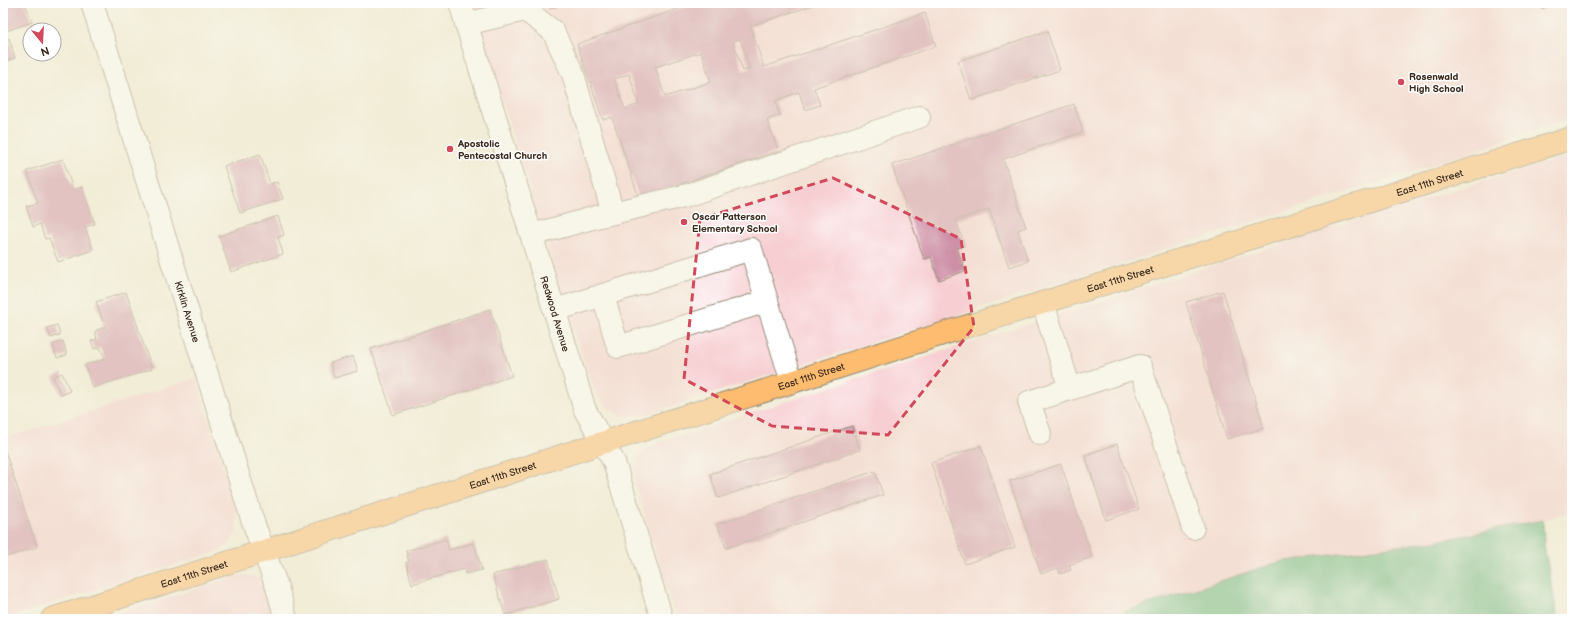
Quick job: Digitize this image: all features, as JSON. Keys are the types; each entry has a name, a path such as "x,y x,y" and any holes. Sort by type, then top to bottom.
{"main road":[{"name":"East 11th Street","path":"52,619 792,382 1572,138"}],"street":[{"name":"Kirklin Avenue","path":"92,3 249,511 277,587 286,619"},
{"name":"Redwood Avenue","path":"460,3 586,410 614,462 662,619"},
{"path":"466,24 525,10 553,31 573,74 613,213"},
{"path":"532,235 688,195 919,117"},
{"path":"555,310 751,249 792,382"},
{"path":"602,296 618,347 767,301"},
{"path":"1043,303 1070,389"},
{"path":"1040,434 1029,402 1140,366 1194,528"}],"highlighted area":[{"path":"833,178 961,239 974,327 888,435 772,426 684,379 700,219"}],"shaded area":[{"path":"471,3 1572,3 1572,117 1470,153 644,415 628,416 621,415 606,407 596,393 580,350"},
{"path":"1572,155 1572,511 1541,521 1442,540 1279,562 1102,619 676,619 634,481 635,464 639,456 650,445 1386,210"},
{"path":"196,378 236,508 237,531 228,545 219,551 3,619 3,439"},
{"path":"240,575 255,576 260,580 265,590 274,619 100,619"}],"green space":[{"path":"1543,520 1544,544 1558,619 1102,619 1279,562 1442,540"}],"building":[{"path":"3,3 25,3 32,22 22,22 22,25 3,32"},
{"path":"548,3 566,3 550,9"},
{"path":"695,3 820,3 750,26 764,67 925,13 936,46 814,88 820,105 805,110 799,92 775,101 780,115 767,120 778,151 639,198 612,117 603,120 577,44","holes":["740,39 750,69 743,71 733,41","701,52 711,82 665,97 655,67","629,74 639,104 625,109 614,79"]},
{"path":"1540,3 1551,3 1552,5 1542,9"},
{"path":"1047,31 1060,70 971,100 958,61"},
{"path":"9,38 15,58 3,62 3,40"},
{"path":"1074,104 1083,132 1003,159 1026,227 1018,230 1028,261 1009,267 989,209 956,220 965,246 957,248 965,271 939,280 931,257 924,259 892,165"},
{"path":"260,154 270,184 277,182 283,199 240,213 224,166"},
{"path":"63,159 73,190 82,187 95,224 85,227 93,250 58,262 49,238 45,239 40,224 33,227 26,206 38,203 27,171"},
{"path":"278,216 284,235 278,237 283,254 231,272 219,236"},
{"path":"1223,291 1264,428 1227,439 1186,302"},
{"path":"126,292 152,369 92,388 85,365 105,359 100,347 94,349 91,341 97,339 95,331 105,327 96,302"},
{"path":"490,309 512,376 393,415 371,349"},
{"path":"57,325 60,335 51,338 47,328"},
{"path":"63,341 67,355 57,358 53,345"},
{"path":"353,356 358,371 334,378 330,363"},
{"path":"62,373 70,391 61,395 53,377"},
{"path":"852,426 860,450 718,498 710,474"},
{"path":"1117,444 1139,509 1106,520 1085,455"},
{"path":"3,445 37,547 3,558"},
{"path":"981,446 1015,547 965,564 931,463"},
{"path":"1061,464 1092,557 1069,565 1071,570 1060,574 1058,568 1041,574 1010,481"},
{"path":"875,471 883,495 726,548 717,524"},
{"path":"446,539 449,550 474,543 482,570 465,574 464,569 412,584 406,562 409,562 406,551"},
{"path":"548,559 559,599 505,615 493,575"}],"place":[{"name":"Rosenwald High School","path":"1401,82"},
{"name":"Apostolic Pentecostal Church","path":"450,149"},
{"name":"Oscar Patterson Elementary School","path":"684,222"}]}
